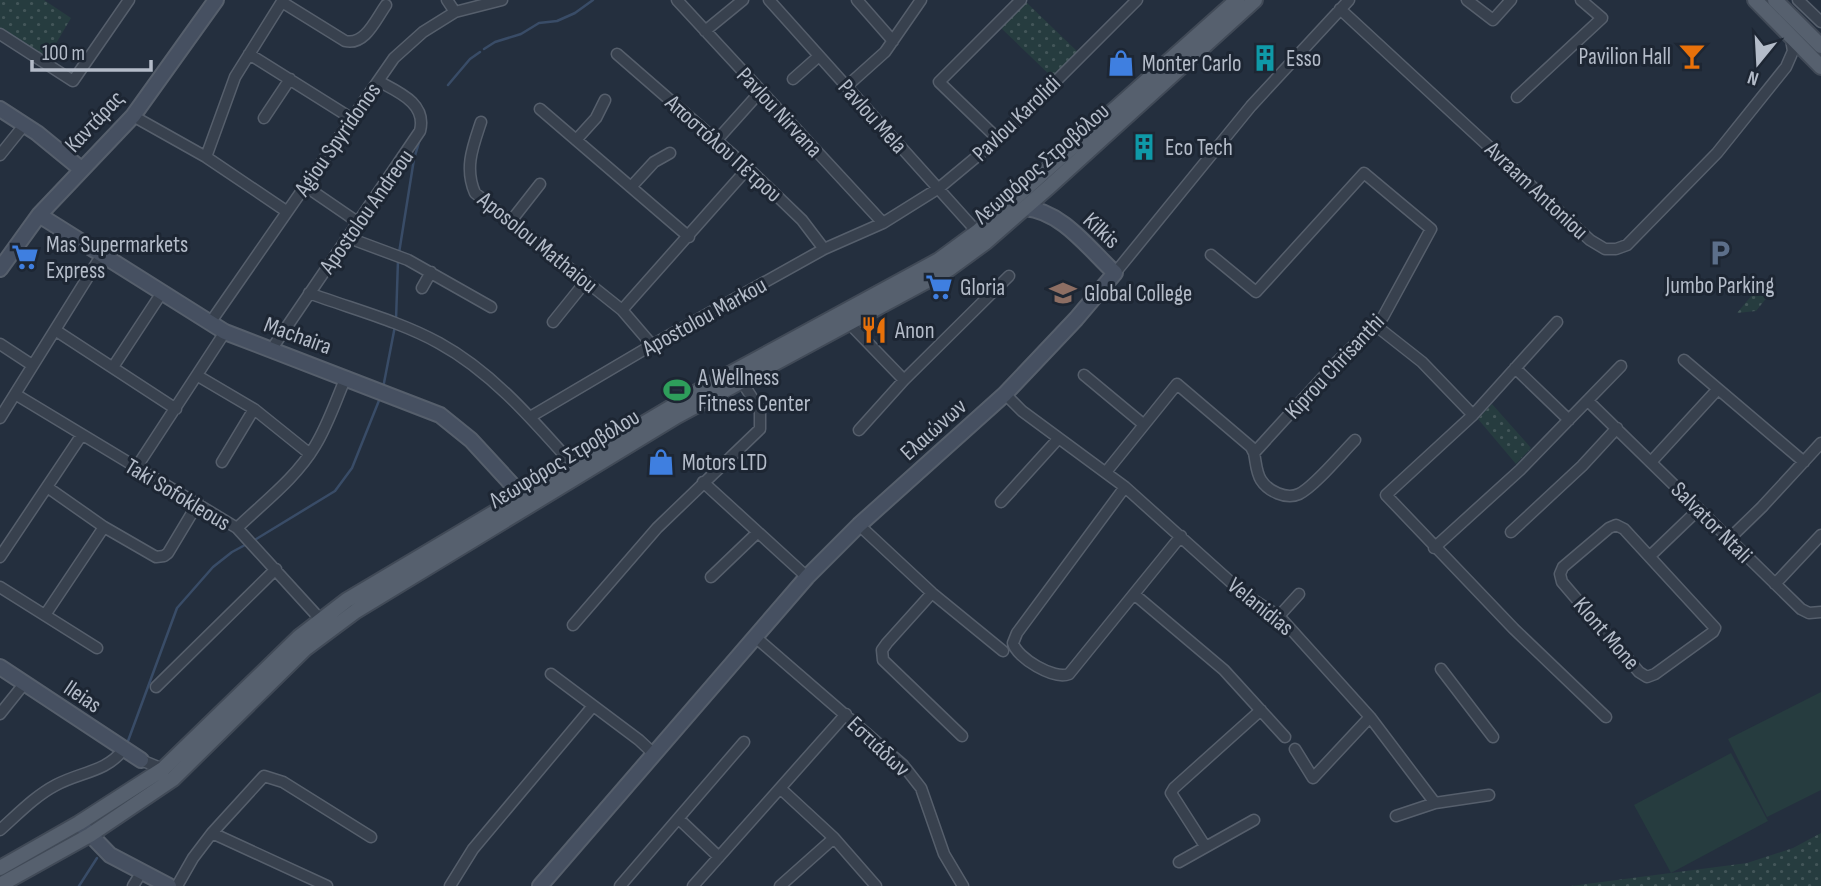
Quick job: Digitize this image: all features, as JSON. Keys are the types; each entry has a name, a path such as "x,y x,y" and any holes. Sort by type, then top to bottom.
{"main road":[{"name":"Λεωφόρος Στροβόλου","path":"981,237 1025,208 1049,187 1228,18 1235,0"},
{"name":"Λεωφόρος Στροβόλου","path":"0,885 90,835 162,787 194,760 290,663 329,630 526,500 573,465 700,390 949,269 981,237 1228,18 1255,0"},
{"path":"1755,0 1819,64"},
{"path":"1775,0 1821,46"},
{"name":"Λεωφόρος Στροβόλου","path":"0,867 79,823 163,769 299,637 347,600 742,382 845,319"}],"street":[{"path":"0,34 73,82 129,0"},
{"name":"Καντάρας","path":"0,269 39,215 133,116 216,0"},
{"path":"447,0 455,12"},
{"name":"Agiou Spyridonos","path":"210,323 394,58 410,42 455,12 502,0"},
{"name":"Pavlou Nirvana","path":"677,0 883,223"},
{"path":"705,31 743,0"},
{"name":"Pavlou Mela","path":"769,0 981,237"},
{"path":"857,0 893,41"},
{"path":"847,86 876,61 921,0"},
{"path":"998,139 939,82 1021,0"},
{"name":"Pavlou Karolidi","path":"883,223 939,188 998,139 1137,0"},
{"path":"1228,18 1264,0"},
{"name":"Ελαιώνων","path":"540,886 807,577 859,525 1005,394 1051,347 1251,106 1349,0"},
{"path":"1467,0 1493,20 1511,0"},
{"path":"1517,97 1602,18 1581,0"},
{"path":"1798,0 1821,22"},
{"path":"206,157 235,77 283,1 345,41 354,43 361,39 386,5"},
{"name":"Avraam Antoniou","path":"1340,9 1590,240 1610,250 1627,245 1717,153 1786,67"},
{"path":"1786,67 1793,51 1791,35"},
{"path":"248,54 351,118"},
{"name":"Αποστόλου Πέτρου","path":"617,54 748,168 802,220 824,249"},
{"path":"793,79 819,57"},
{"path":"1786,67 1801,60 1819,64"},
{"path":"264,118 290,79"},
{"name":"Apostolou Andreou","path":"271,350 415,140 422,124 417,108 408,98 378,80"},
{"path":"717,140 760,92"},
{"path":"576,140 596,118 604,100"},
{"path":"0,109 25,124 81,169"},
{"path":"540,109 689,237"},
{"path":"133,116 206,157 286,211"},
{"name":"Aposolou Mathaiou","path":"481,122 470,154 471,183 475,193 622,310 652,345"},
{"path":"0,155 25,124"},
{"path":"631,187 654,162 670,153"},
{"path":"622,310 748,168"},
{"name":"Kiprou Chrisanthi","path":"1211,255 1256,292 1364,173 1431,229 1383,317 1336,363 1254,453"},
{"path":"511,222 540,184"},
{"path":"305,186 359,223"},
{"name":"Kilkis","path":"1049,187 1049,205 1058,219 1115,273"},
{"name":"Kilkis","path":"1025,208 1040,209 1058,219"},
{"name":"Machaira","path":"39,215 225,332 426,408 451,422 526,500"},
{"name":"Apostolou Markou","path":"530,417 824,249 883,223"},
{"path":"349,237 431,272 491,307"},
{"path":"0,418 101,256"},
{"path":"422,288 431,272"},
{"path":"859,430 904,380 1009,276"},
{"path":"553,322 586,281"},
{"path":"309,293 432,340 461,358 530,417 573,465"},
{"path":"113,368 161,294"},
{"path":"845,319 904,380"},
{"path":"1557,322 1473,415 1386,495 1514,629 1606,716"},
{"path":"1375,324 1422,362 1473,415"},
{"path":"55,330 176,409"},
{"path":"136,468 225,332"},
{"path":"0,344 32,365"},
{"path":"1684,360 1804,462"},
{"path":"1434,548 1520,470 1622,366"},
{"path":"1515,368 1570,421"},
{"path":"1084,375 1143,424"},
{"path":"198,376 254,409 310,454"},
{"path":"237,528 293,475 310,454 346,377"},
{"path":"573,625 657,528 760,429 760,410 742,382"},
{"path":"1105,472 1177,384 1251,447 1260,479 1266,486 1284,495 1303,492 1355,440"},
{"path":"1651,462 1717,390"},
{"name":"Taki Sofokleous","path":"15,394 237,528 321,620"},
{"name":"Velanidias","path":"1005,394 1058,439 1125,487 1244,594 1279,616 1370,716 1435,803"},
{"name":"Salvator Ntali","path":"1588,401 1801,609 1809,613 1821,612"},
{"path":"222,462 254,409"},
{"path":"1511,532 1583,466 1617,428"},
{"path":"0,557 81,436"},
{"path":"1001,502 1058,439"},
{"path":"1729,539 1821,443"},
{"path":"703,482 807,577"},
{"path":"1125,487 1017,633 1013,643 1018,653 1048,672 1064,676 1069,674 1181,536"},
{"path":"47,488 104,527 160,557 168,553 198,503"},
{"path":"1650,556 1699,509"},
{"path":"859,525 932,593 1003,651"},
{"name":"Klont Mone","path":"1616,525 1624,529 1650,556 1715,628 1647,677 1639,672 1562,582 1559,574 1563,567 1609,527 1616,525"},
{"path":"45,615 104,527"},
{"path":"711,577 757,533"},
{"path":"1774,584 1821,535"},
{"path":"156,687 276,569"},
{"path":"0,587 97,648"},
{"path":"932,593 887,643 882,650 883,660 962,736"},
{"path":"1134,594 1224,670 1284,737"},
{"path":"1279,616 1299,594"},
{"name":"Εστιάδων","path":"754,636 904,765 921,788 944,854 963,886"},
{"name":"Ileias","path":"0,667 123,750 163,769"},
{"path":"1441,669 1493,737"},
{"path":"551,674 654,754"},
{"path":"0,714 24,684"},
{"path":"453,882 473,849 593,706"},
{"path":"1205,845 1171,793 1261,710"},
{"path":"693,886 846,714"},
{"path":"1295,749 1313,778 1370,716"},
{"path":"620,886 744,742"},
{"path":"0,830 35,798 56,785 105,767 115,761 123,750"},
{"path":"141,760 148,779 162,787"},
{"path":"177,886 212,833 264,776 283,782 371,837"},
{"path":"781,789 834,838 876,886"},
{"path":"1396,816 1435,803 1489,795"},
{"path":"679,819 719,857"},
{"path":"1180,862 1205,845 1254,820"},
{"path":"79,823 137,879 169,886"},
{"path":"212,833 327,886"},
{"path":"780,886 834,838"}],"green space":[{"path":"0,0 44,0 71,18 48,57 0,28"},
{"path":"1026,2 1079,53 1054,79 1001,28"},
{"path":"1763,282 1773,290 1756,311 1737,313"},
{"path":"1492,404 1531,448 1516,464 1478,419"},
{"path":"1821,692 1821,790 1767,817 1728,739"},
{"path":"1731,753 1768,821 1671,873 1634,805"},
{"path":"1821,833 1821,886 1571,886 1747,863 1793,848"}],"waterway":[{"path":"484,49 495,42 521,34 539,23 557,21 575,13 593,0"},
{"path":"448,85 470,59 480,52"},
{"path":"399,253 414,159 420,139"},
{"path":"396,320 398,260"},
{"path":"383,388 395,326"},
{"path":"253,541 335,491 352,468 380,398"},
{"path":"128,741 177,608 213,567 245,545"},
{"path":"79,886 97,858"}],"place":[{"name":"Pavilion Hall","path":"1692,56"},
{"name":"Esso","path":"1265,58"},
{"name":"Monter Carlo","path":"1121,63"},
{"name":"Eco Tech","path":"1144,147"},
{"name":"Jumbo Parking","path":"1720,253"},
{"name":"Mas Supermarkets Express","path":"25,257"},
{"name":"Gloria","path":"939,287"},
{"name":"Global College","path":"1063,293"},
{"name":"Anon","path":"874,330"},
{"name":"A Wellness Fitness Center","path":"677,390"},
{"name":"Motors LTD","path":"661,462"}]}
